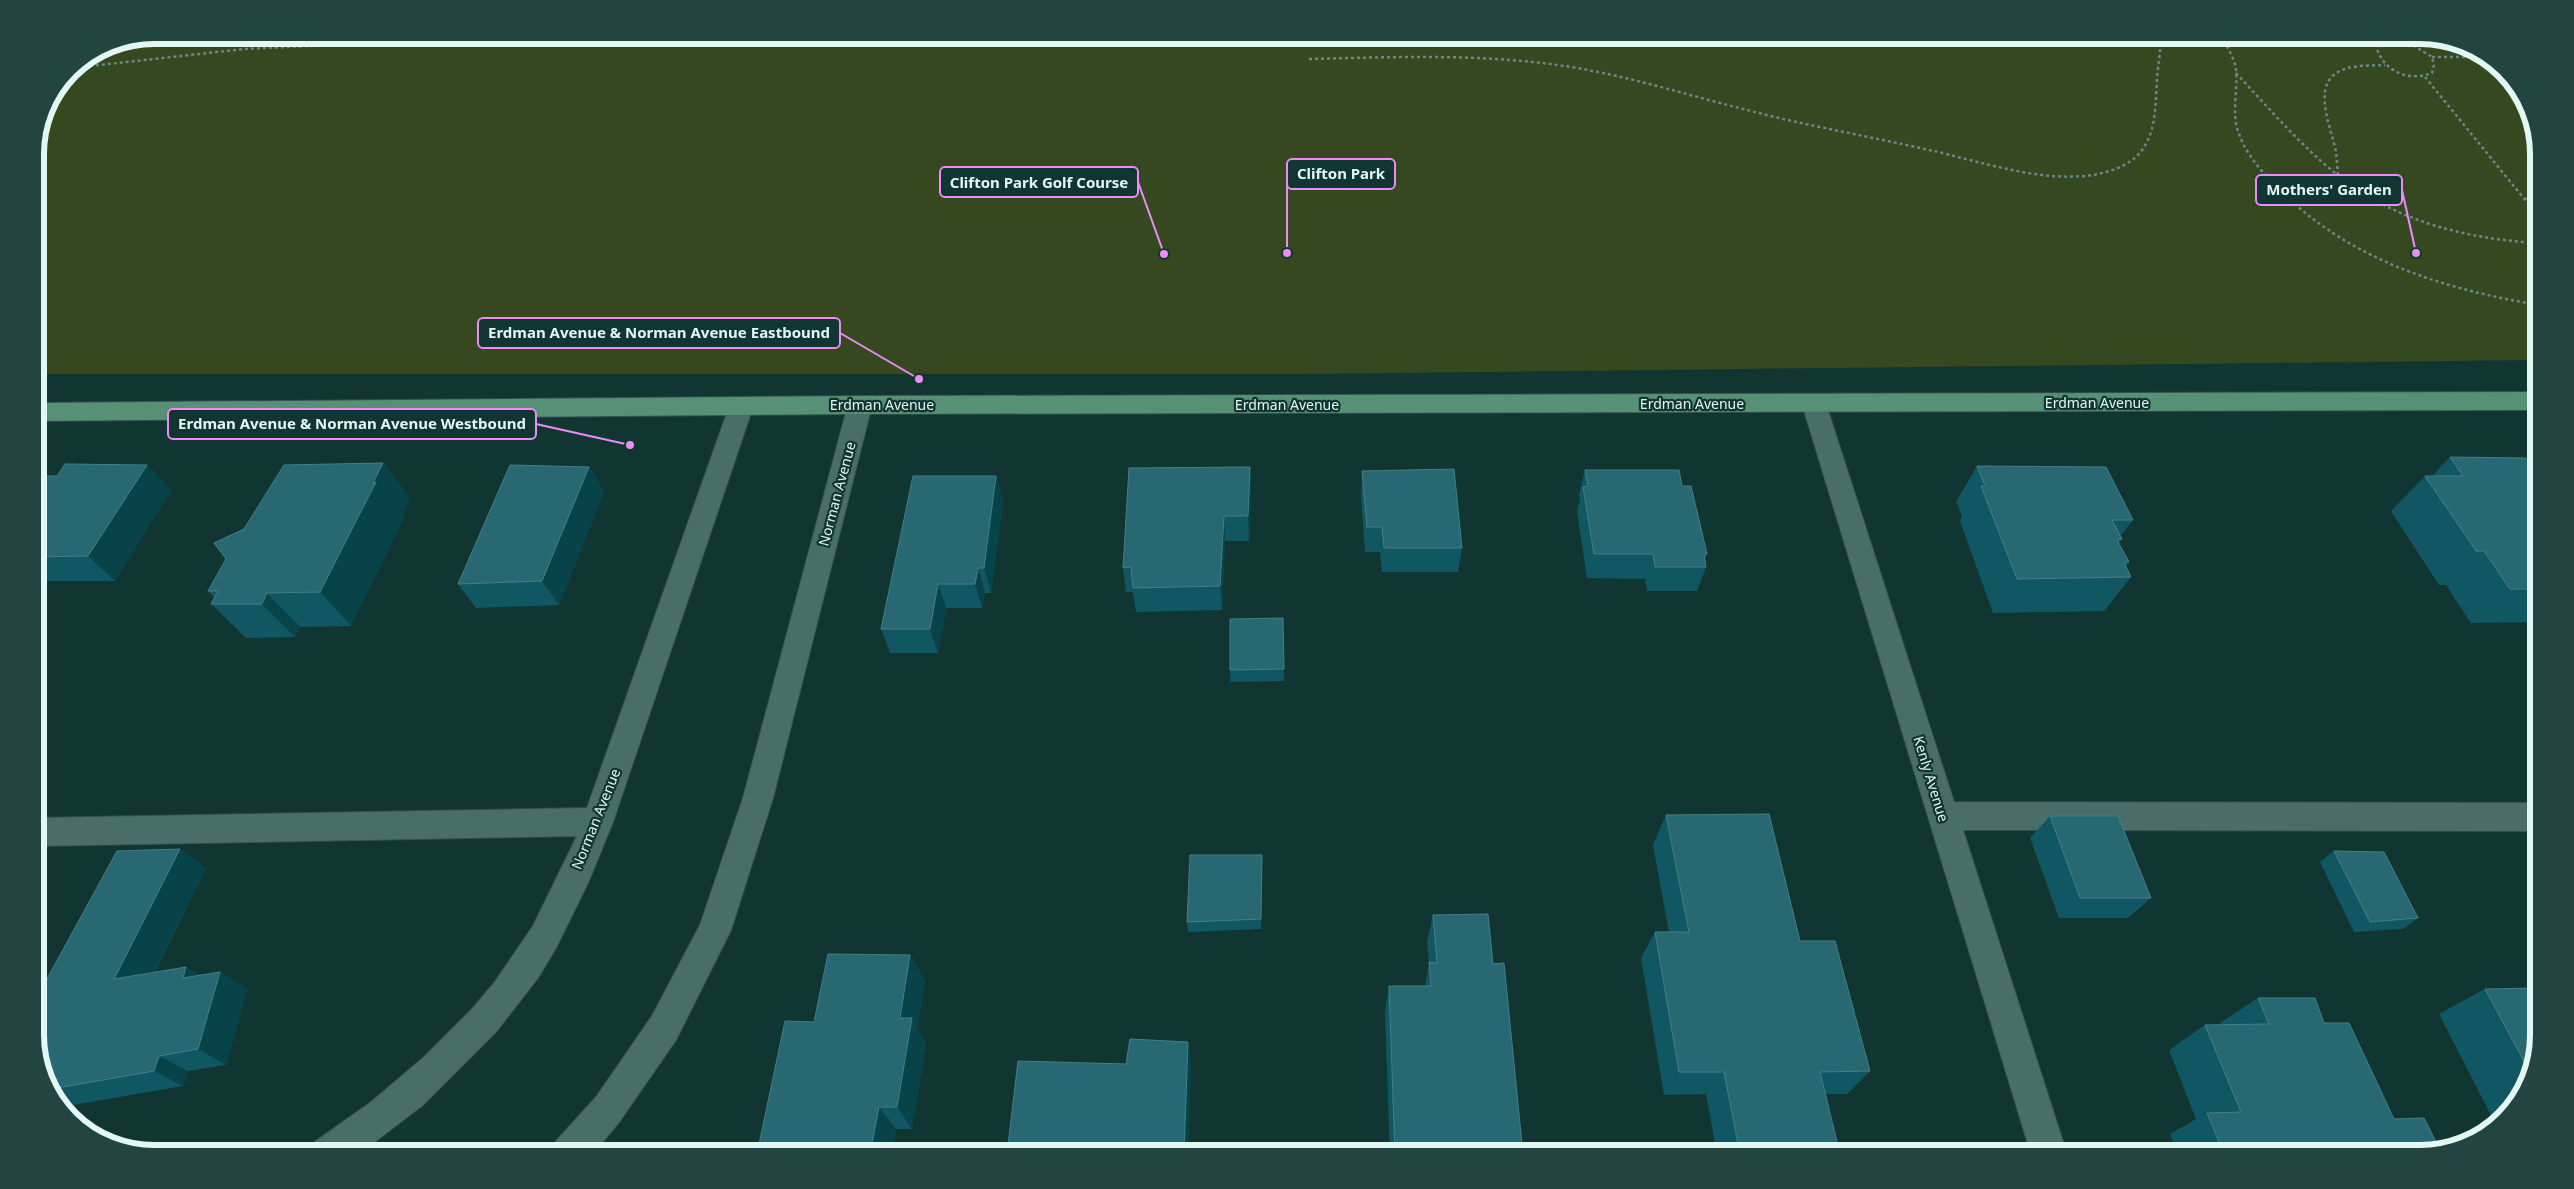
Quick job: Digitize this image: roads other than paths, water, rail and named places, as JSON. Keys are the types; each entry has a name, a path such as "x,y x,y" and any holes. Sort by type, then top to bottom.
{"main road":[{"name":"Erdman Avenue","path":"44,412 860,405 2530,401"}],"street":[{"name":"Kenly Avenue","path":"1814,404 2046,1145"},
{"name":"Norman Avenue","path":"577,1145 608,1108 664,1028 715,930 758,798 860,405"},
{"name":"Norman Avenue","path":"342,1145 408,1094 494,1009 526,967 551,926 598,822 741,407"},
{"path":"1943,816 2530,817"},
{"path":"44,832 598,822"}],"place":[{"name":"Clifton Park","path":"1287,253"},
{"name":"Mothers' Garden","path":"2416,253"},
{"name":"Clifton Park Golf Course","path":"1164,254"},
{"name":"Erdman Avenue & Norman Avenue Eastbound","path":"919,379"},
{"name":"Erdman Avenue & Norman Avenue Westbound","path":"630,445"}]}
